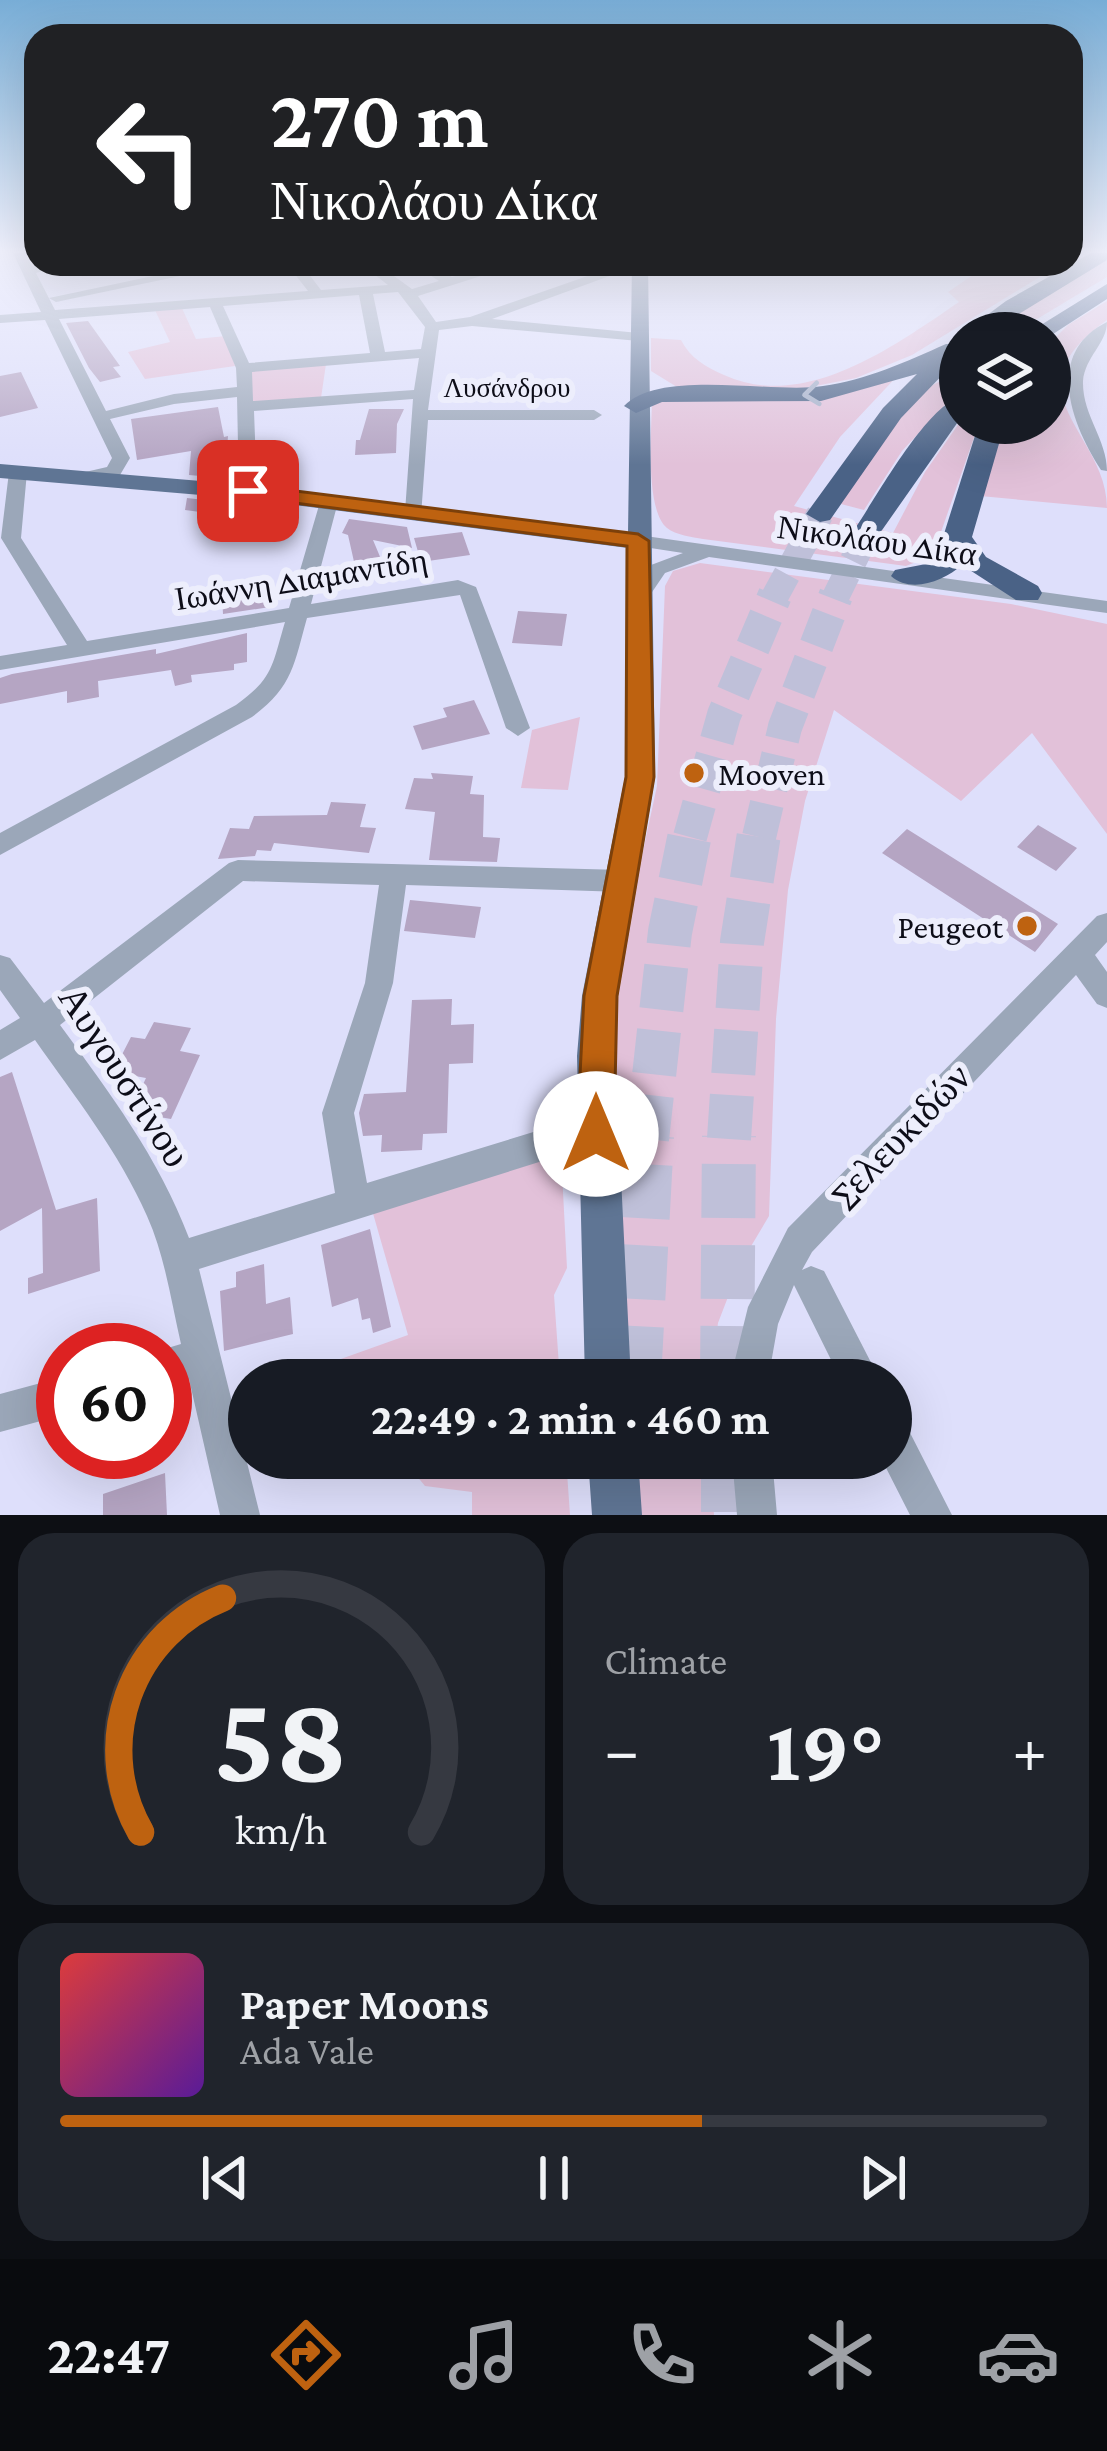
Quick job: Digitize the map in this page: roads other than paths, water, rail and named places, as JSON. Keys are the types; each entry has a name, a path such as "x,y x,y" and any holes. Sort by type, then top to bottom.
{"highway":[{"path":"636,406 650,396 821,394 892,376 939,353"},
{"path":"820,514 892,413 939,366"},
{"path":"638,369 660,385 694,395"},
{"path":"870,527 939,428"},
{"path":"906,577 946,566 986,444"},
{"path":"958,538 976,563 1027,593"}],"main road":[{"path":"607,1359 595,1124 600,996 640,777 639,324"},
{"name":"Νικολάου Δίκα","path":"9,472 248,491 589,539 638,541"},
{"path":"570,529 606,524 638,496"},
{"name":"Νικολάου Δίκα","path":"525,527 638,541"},
{"path":"614,1479 616,1515"}],"street":[{"path":"53,324 128,472 144,482"},
{"path":"224,324 244,368 248,491"},
{"path":"372,324 378,356"},
{"path":"414,512 429,324"},
{"path":"432,327 459,324"},
{"path":"481,324 639,337"},
{"path":"1107,326 1085,348 1073,387 1082,429 1107,466"},
{"path":"244,368 428,353"},
{"path":"100,417 174,400 421,394"},
{"name":"Λυσάνδρου","path":"420,415 594,416"},
{"path":"87,477 114,471 118,453"},
{"path":"9,472 11,538 81,649"},
{"path":"0,845 260,700 280,677 302,612 329,502"},
{"name":"Νικολάου Δίκα","path":"638,541 1027,593 1107,609"},
{"path":"639,597 658,569 713,551"},
{"name":"Ιωάννη Διαμαντίδη","path":"0,663 464,588 518,728"},
{"path":"0,1046 41,1023 238,870 534,879 622,888"},
{"path":"353,1201 338,1113 379,983 394,874"},
{"name":"Σελευκιδών","path":"753,1359 759,1321 773,1284 800,1240 1107,924"},
{"path":"1078,954 1107,994"},
{"name":"Αυγουστίνου","path":"0,967 141,1167 179,1258 182,1323"},
{"path":"179,1258 555,1141 595,1124"},
{"path":"811,1284 850,1359"},
{"name":"Αυγουστίνου","path":"192,1386 240,1515"},
{"path":"0,1413 36,1403"},
{"path":"912,1477 932,1515"},
{"path":"754,1479 757,1515"}],"tunnel":[{"path":"774,598 820,514"},
{"path":"835,598 870,527"},
{"path":"690,837 724,715 775,595"},
{"path":"759,837 785,727 836,595"},
{"path":"647,1139 670,932 690,834"},
{"path":"729,1139 742,942 759,834"},
{"path":"635,1359 647,1136"},
{"path":"727,1359 729,1136"},
{"path":"728,1479 728,1515"}],"place":[{"name":"Mooven","path":"694,773"},
{"name":"Peugeot","path":"1027,926"}]}
